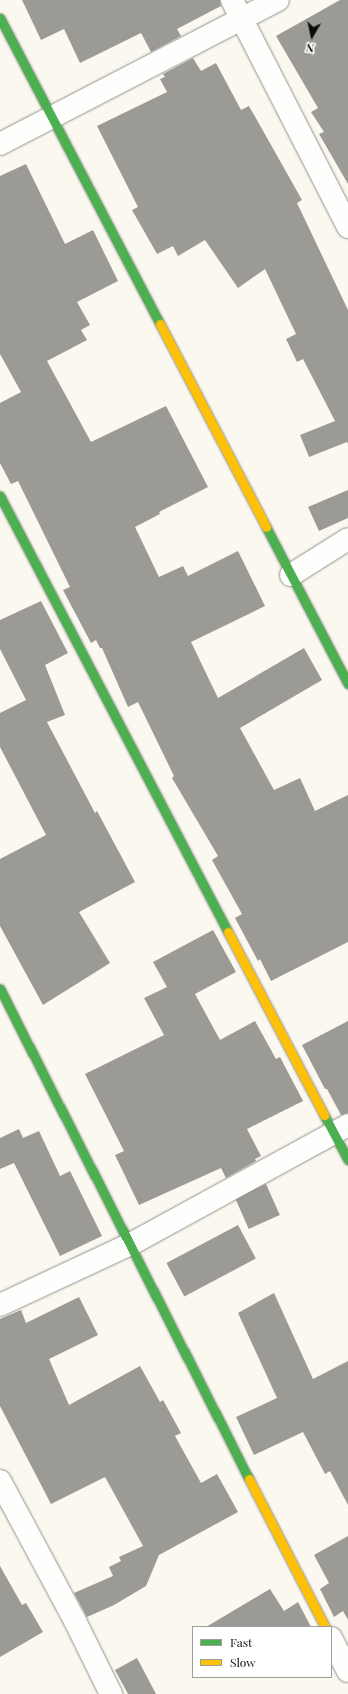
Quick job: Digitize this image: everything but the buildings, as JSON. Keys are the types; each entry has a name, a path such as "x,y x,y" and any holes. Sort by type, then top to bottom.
{"street":[{"path":"232,0 348,227"},
{"path":"0,144 52,116 243,20 278,0"},
{"path":"0,18 348,684"},
{"path":"0,496 341,1129 348,1160"},
{"path":"291,575 348,539"},
{"path":"0,989 324,1626"},
{"path":"0,1305 131,1244 341,1129"},
{"path":"0,1481 74,1619 111,1694"},
{"path":"332,1640 348,1671"}],"traffic: fast":[{"path":"0,18 160,324"},
{"path":"0,496 228,932"},
{"path":"266,527 348,684"},
{"path":"0,989 249,1479"},
{"path":"324,1115 348,1160"}],"traffic: slow":[{"path":"160,324 266,527"},
{"path":"228,932 324,1115"},
{"path":"249,1479 324,1626"}]}
